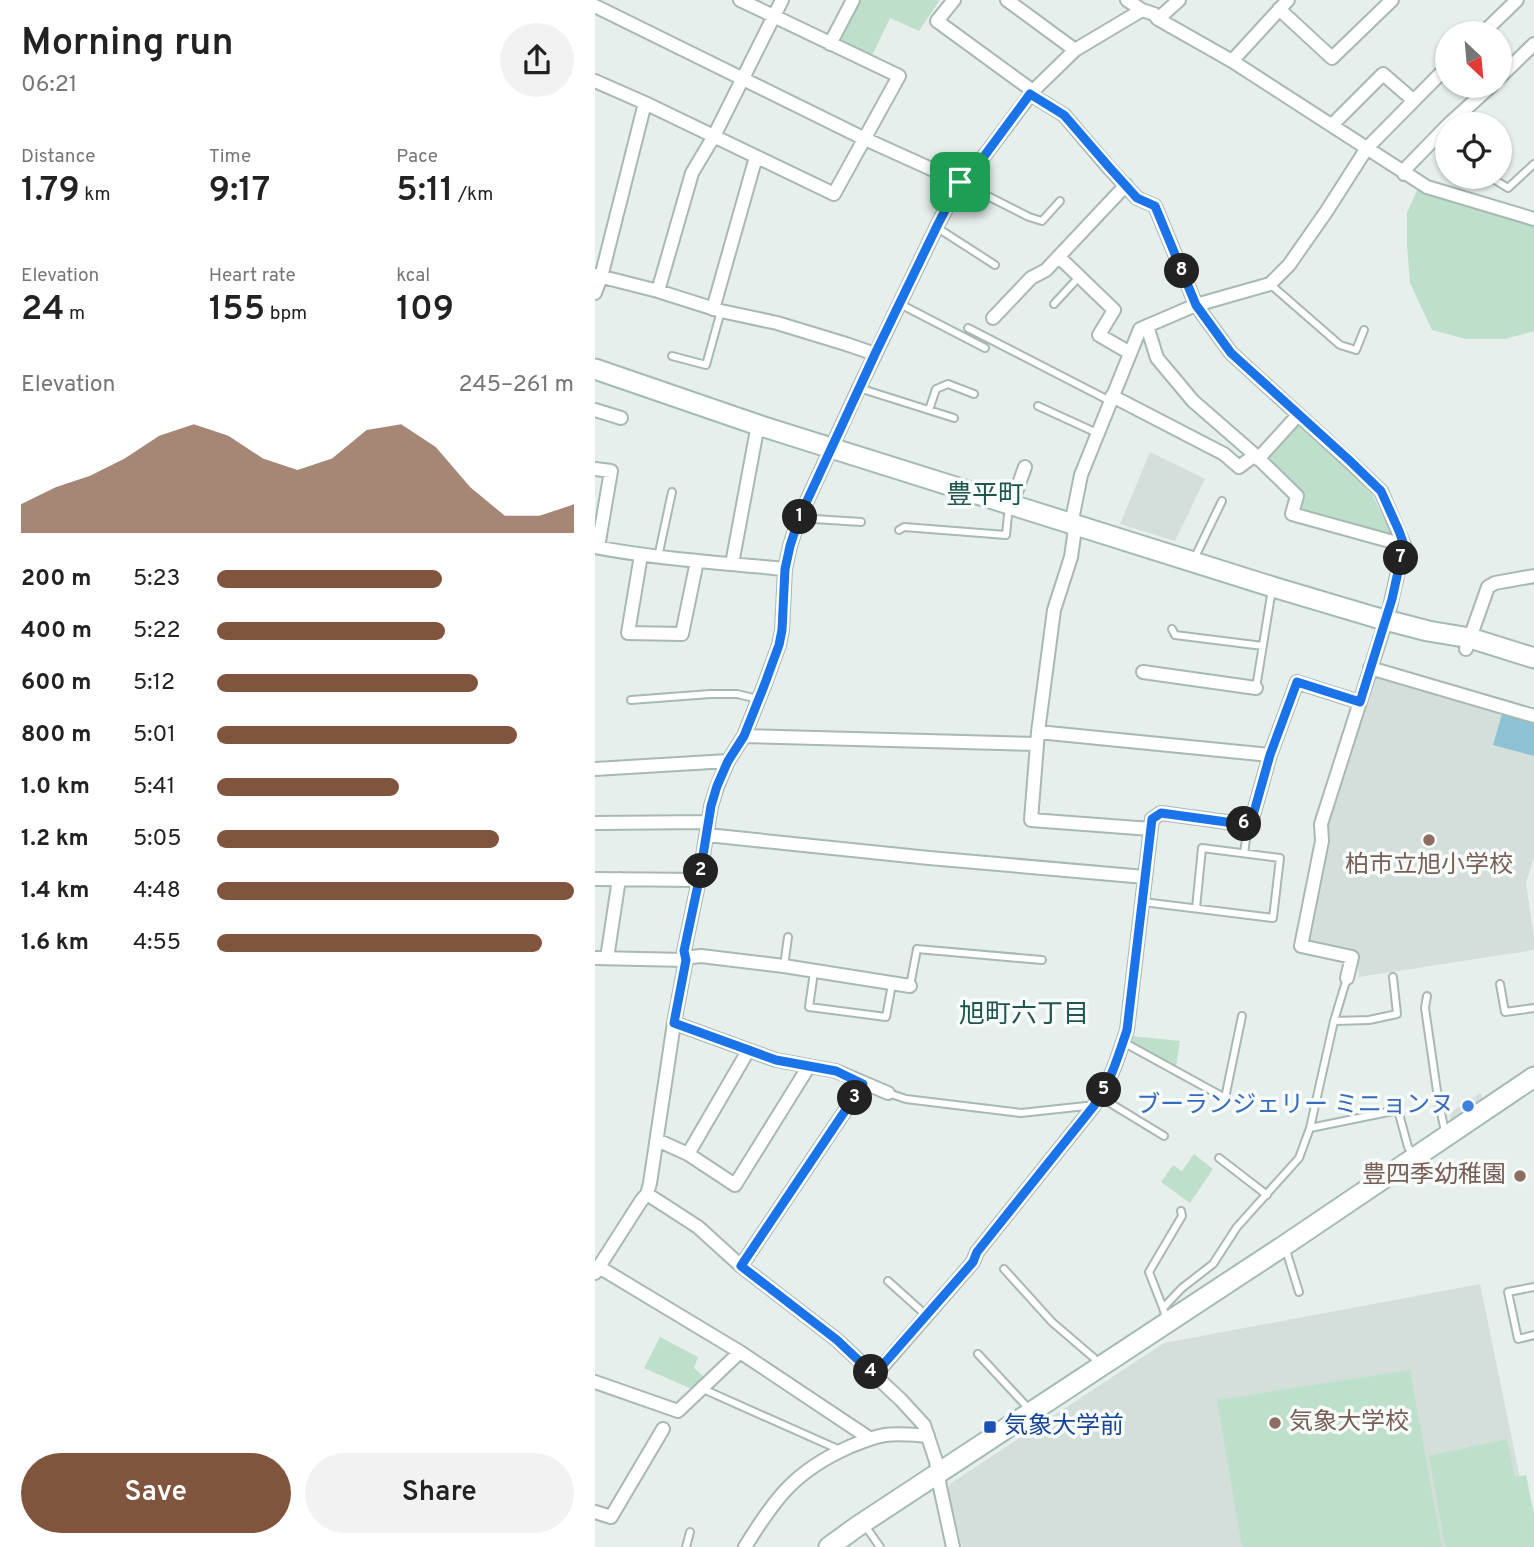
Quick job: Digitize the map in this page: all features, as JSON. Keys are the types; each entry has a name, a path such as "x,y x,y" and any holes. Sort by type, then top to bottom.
{"street":[{"path":"595,80 834,194 899,76 740,0"},
{"path":"658,291 692,173 714,136 782,0"},
{"path":"830,44 853,0"},
{"path":"954,0 937,21 1064,115 1137,198 1155,206 1196,305 1231,353 1381,491 1404,545 1392,599 1321,824 1322,841 1301,946 1352,957 1346,978"},
{"path":"1007,0 1075,50"},
{"path":"1127,0 1232,61 1427,187 1534,219"},
{"path":"1159,19 1179,0"},
{"path":"1232,61 1284,4 1332,58 1392,0"},
{"path":"1495,21 1517,0"},
{"path":"595,3 865,139 960,182"},
{"path":"869,1438 740,1352 597,1270 647,1194 686,960 684,951 711,806 728,761 744,736 775,658 782,630 785,569 799,518 875,354 960,182 985,155 1032,93 1075,50 1142,10"},
{"path":"1512,65 1534,44"},
{"path":"1332,125 1383,74 1413,100"},
{"path":"1151,829 1031,820 1054,610 1071,557 1081,475 1140,329 1196,305 1270,284 1296,255 1367,148 1435,79"},
{"path":"1462,112 1478,98"},
{"path":"595,293 645,103"},
{"path":"1404,174 1408,166 1435,138"},
{"path":"717,310 756,157"},
{"path":"993,318 1031,278 1046,270 1126,186"},
{"path":"1059,257 1114,310 1099,335 1130,353"},
{"path":"598,276 717,310 776,323 875,354"},
{"path":"1147,326 1157,358 1193,401 1297,496 1292,514 1404,545"},
{"path":"595,369 761,426 1011,506 1273,587 1429,631 1534,671"},
{"path":"1111,399 1224,453 1239,467 1256,457 1298,415"},
{"path":"595,410 621,418"},
{"path":"732,564 756,435 761,426"},
{"path":"1011,506 1025,467"},
{"path":"595,468 611,471 596,547 658,557 785,569"},
{"path":"641,555 628,633 682,634 697,561"},
{"path":"1468,644 1488,587 1495,583 1534,576"},
{"path":"1468,644 1534,658"},
{"path":"1370,668 1534,716"},
{"path":"1143,672 1257,688"},
{"path":"874,1375 973,1262 977,1252 1097,1102 1120,1053 1127,1030 1152,819 1161,813 1248,825 1297,682 1360,702"},
{"path":"744,736 1038,738 1270,755"},
{"path":"595,769 728,761"},
{"path":"595,822 707,829 929,858 1145,877"},
{"path":"595,879 699,880"},
{"path":"619,879 601,958 686,960 701,956 910,986"},
{"path":"674,1023 776,1060 836,1071 888,1093"},
{"path":"688,1154 748,1051"},
{"path":"657,1140 688,1154 735,1185 809,1066"},
{"path":"829,1547 1099,1368 1165,1315 1285,1245 1534,1077"},
{"path":"741,1266 863,1084"},
{"path":"647,1194 698,1227 741,1266 837,1340 924,1425 938,1474 953,1547"},
{"path":"595,1382 678,1411 740,1352"},
{"path":"595,1512 611,1517 663,1429"},
{"path":"745,1547 773,1503 798,1477 827,1457 869,1438 902,1434 928,1436"}],"lane":[{"path":"1512,185 1534,164"},
{"path":"960,182 1042,221 1060,201"},
{"path":"936,227 995,265"},
{"path":"1054,304 1079,277"},
{"path":"1270,284 1341,345 1356,350 1364,330"},
{"path":"900,304 985,348"},
{"path":"672,356 706,366 717,310"},
{"path":"968,328 1111,399"},
{"path":"929,410 936,389 948,384 974,394"},
{"path":"859,388 954,418"},
{"path":"1038,406 1099,433"},
{"path":"658,557 672,492"},
{"path":"1193,561 1222,501"},
{"path":"899,530 904,527 1006,535 1011,506"},
{"path":"799,518 861,522"},
{"path":"1257,688 1273,587"},
{"path":"1172,629 1175,635 1263,646"},
{"path":"631,700 711,694 737,694 758,699"},
{"path":"1244,853 1248,825"},
{"path":"1143,902 1273,918 1280,858 1202,848 1196,908"},
{"path":"784,966 788,937"},
{"path":"910,986 916,949 1042,960"},
{"path":"814,972 809,1007 886,1017 892,984"},
{"path":"1334,1021 1369,1020 1397,1014 1393,977"},
{"path":"1165,1315 1182,1288 1213,1264 1237,1227 1299,1158 1310,1128 1346,978"},
{"path":"1500,984 1505,1012 1534,1008"},
{"path":"1427,996 1426,1008 1438,1098 1448,1135"},
{"path":"1123,1042 1225,1098 1242,1016"},
{"path":"888,1093 906,1099 1021,1113 1097,1102 1164,1136"},
{"path":"1310,1128 1398,1110 1408,1147 1415,1158"},
{"path":"1219,1158 1267,1195"},
{"path":"1165,1315 1149,1272 1182,1216 1181,1211"},
{"path":"1285,1245 1299,1292"},
{"path":"1004,1269 1052,1322 1094,1358 1099,1368"},
{"path":"888,1281 927,1316"},
{"path":"1534,1287 1508,1292 1518,1339 1534,1335"},
{"path":"978,1354 1032,1412"},
{"path":"701,1388 842,1451"},
{"path":"863,1522 880,1547"},
{"path":"686,1547 690,1532"}],"shaded area":[{"path":"1150,452 1205,479 1175,541 1120,524"},
{"name":"柏市立旭小学校","path":"1377,674 1534,721 1534,857 1526,882 1534,950 1359,977 1356,951 1314,943 1310,939 1323,864 1326,823 1371,678"},
{"path":"1481,1093 1483,1102 1452,1122 1449,1113"},
{"name":"気象大学校","path":"1480,1284 1527,1512 1534,1512 1534,1547 962,1547 947,1490 951,1483 1164,1343"}],"green space":[{"path":"858,0 939,1 919,31 890,18 870,60 840,44 838,39"},
{"path":"1418,188 1534,225 1534,331 1505,339 1466,339 1432,330 1410,283 1407,213"},
{"path":"1301,424 1370,490 1393,537 1301,512 1266,460 1267,455 1295,425"},
{"path":"1131,1036 1180,1041 1176,1066 1134,1045"},
{"path":"1194,1154 1213,1169 1190,1203 1161,1182 1173,1165 1182,1171"},
{"path":"660,1337 698,1357 694,1368 703,1376 694,1390 644,1368"},
{"path":"1410,1370 1442,1547 1242,1547 1217,1400"},
{"path":"1507,1439 1515,1477 1526,1475 1534,1514 1534,1547 1445,1547 1429,1456"}],"water":[{"path":"1502,714 1534,723 1534,756 1493,745"}],"place":[{"name":"柏市立旭小学校","path":"1429,840"},
{"name":"ブーランジェリー ミニョンヌ","path":"1468,1106"},
{"name":"豊四季幼稚園","path":"1520,1176"},
{"name":"気象大学校","path":"1275,1423"},
{"name":"気象大学前","path":"990,1427"}],"district":[{"name":"豊平町","path":"985,496"},
{"name":"旭町六丁目","path":"1024,1015"}],"route":[{"path":"1030,94 1064,115 1137,198 1155,206 1196,305 1231,353 1381,491 1404,545 1392,599 1360,702 1297,682 1248,825 1161,813 1152,819 1127,1030 1111,1076 1093,1107 977,1252 973,1262 874,1375 837,1340 741,1266 863,1084 836,1071 776,1060 674,1023 686,960 684,951 711,806 728,761 744,736 775,658 782,630 785,569 799,518 875,354 960,182 985,155 1030,94"}]}
